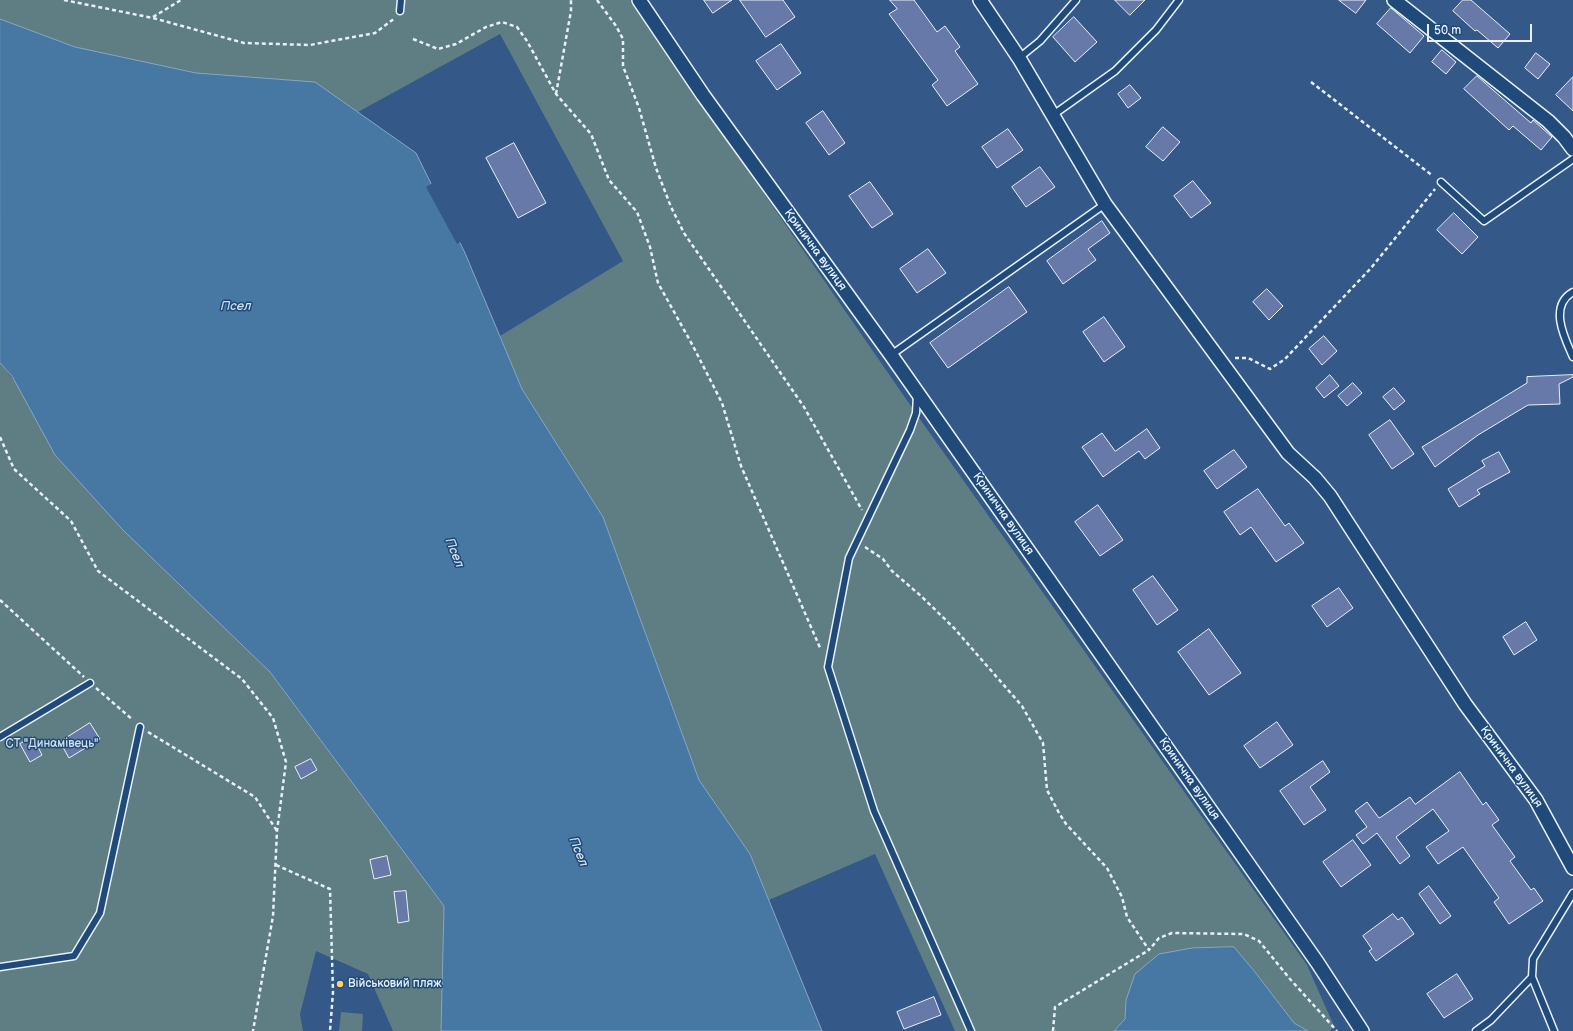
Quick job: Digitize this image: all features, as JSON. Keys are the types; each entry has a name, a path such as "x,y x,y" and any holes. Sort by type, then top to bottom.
{"street":[{"name":"Кринична вулиця","path":"639,0 703,95 917,392 1312,956 1362,1031"},
{"name":"Кринична вулиця","path":"980,0 1019,58 1105,204 1288,453 1315,478 1335,502 1465,704 1536,800 1573,868"},
{"path":"1394,0 1548,120 1573,149"}],"lane":[{"path":"400,11 401,0"},
{"path":"1019,58 1040,41 1076,0"},
{"path":"1053,115 1114,71 1156,30 1179,0"},
{"path":"1441,182 1484,221 1573,158"},
{"path":"891,355 1105,204"},
{"path":"1573,292 1568,295 1560,310 1561,329 1573,357"},
{"path":"917,392 916,413 910,430 855,542 849,558 828,667 874,811 971,1031"},
{"path":"0,737 90,683"},
{"path":"0,967 74,956 100,913 140,726"},
{"path":"1554,1031 1532,977 1534,959 1573,893"},
{"path":"1476,1031 1491,1020 1532,977"}],"path":[{"path":"64,0 153,18 244,44 310,45 375,33 395,19 400,11"},
{"path":"153,18 181,0"},
{"path":"556,94 571,11 571,0"},
{"path":"597,0 616,26 623,39 623,66 639,108 656,168 671,207 684,233 804,407 867,520"},
{"path":"413,39 438,49 456,44 486,27 502,22 517,27 556,94 590,134 609,180 637,212 650,246 658,283 694,346 722,403 741,466 828,667"},
{"path":"1224,364 1236,358 1248,358 1270,369 1285,359 1371,268 1441,182 1311,82"},
{"path":"0,437 14,469 71,521 98,571 242,679 274,718 286,762 277,831 274,916 253,1031"},
{"path":"855,542 883,559 892,571 921,596 954,628 1022,706 1043,743 1047,790 1066,824 1107,868 1122,897 1127,917 1149,950"},
{"path":"276,865 330,889 333,992 330,1031"},
{"path":"1053,1031 1056,1007 1149,950 1159,938 1172,933 1244,934 1259,941 1290,980 1337,1031"}],"green space":[{"path":"0,0 630,0 922,422 1307,965 1334,1026 1330,1031 1308,1031 1294,1023 1234,947 1192,948 1126,1000 1125,1019 1114,1031 955,1031 875,854 769,900 750,854 699,780 603,517 522,389 500,336 623,261 500,34 358,112 315,82 196,73 75,47 0,19"},
{"name":"СТ \"Динамівець\"","path":"0,363 198,601 270,672 444,906 441,1031 393,1031 368,974 316,951 300,1014 303,1031 0,1031"},
{"path":"341,1012 363,1014 362,1031 339,1031"}],"water":[{"name":"Псел","path":"0,19 75,47 196,73 315,82 416,153 465,253 522,389 603,517 699,780 750,854 822,1031 441,1031 444,906 270,672 123,530 55,455 12,376 0,363"},
{"path":"1234,947 1294,1023 1308,1031 1114,1031 1125,1019 1126,1000 1135,974 1159,954 1192,948"}],"pier":[{"path":"433,183 462,241 457,244 426,187"}],"building":[{"path":"704,0 732,0 713,13"},
{"path":"740,0 783,0 795,17 766,37"},
{"path":"890,0 914,0 937,32 945,26 960,47 955,51 978,84 947,106 932,85 938,80 889,14 897,9"},
{"path":"1115,0 1145,0 1130,15"},
{"path":"1339,0 1366,0 1356,13"},
{"path":"1463,0 1471,0 1510,34 1498,48 1477,30 1475,31 1453,11"},
{"path":"1391,8 1424,36 1410,53 1377,24"},
{"path":"1074,17 1097,42 1075,62 1053,37"},
{"path":"781,44 801,73 777,90 756,61"},
{"path":"1442,50 1456,62 1446,74 1432,62"},
{"path":"1536,53 1550,64 1538,79 1525,68"},
{"path":"1477,76 1531,123 1533,120 1552,137 1541,150 1513,126 1509,130 1464,89"},
{"path":"1573,77 1573,111 1556,95"},
{"path":"1130,85 1141,98 1128,108 1118,94"},
{"path":"823,111 845,143 829,155 806,123"},
{"path":"1163,127 1180,142 1163,161 1146,147"},
{"path":"1008,129 1023,150 997,168 982,147"},
{"path":"514,143 546,203 518,218 486,158"},
{"path":"1040,167 1055,187 1026,207 1012,187"},
{"path":"1193,181 1211,203 1191,218 1174,196"},
{"path":"870,182 893,214 872,228 849,196"},
{"path":"1454,213 1478,237 1462,254 1437,230"},
{"path":"1102,221 1110,233 1088,249 1096,260 1063,284 1047,261"},
{"path":"928,249 946,273 917,293 900,269"},
{"path":"1009,287 1027,312 948,368 930,343"},
{"path":"1267,289 1283,306 1269,320 1253,302"},
{"path":"1104,317 1125,347 1104,362 1083,332"},
{"path":"1324,336 1337,351 1322,365 1309,349"},
{"path":"1330,375 1339,386 1324,398 1316,388"},
{"path":"1573,375 1573,377 1559,384 1560,404 1528,405 1478,435 1435,467 1422,447 1527,383 1527,377"},
{"path":"1353,383 1362,393 1347,406 1338,396"},
{"path":"1394,388 1405,401 1394,410 1383,397"},
{"path":"1390,420 1414,454 1392,469 1369,435"},
{"path":"1147,429 1160,448 1145,459 1139,451 1103,477 1082,447 1102,433 1115,451"},
{"path":"1234,450 1247,467 1217,489 1204,471"},
{"path":"1499,452 1510,472 1477,490 1480,494 1459,507 1448,489 1485,466 1482,461"},
{"path":"1258,489 1285,526 1289,523 1304,543 1276,562 1251,527 1240,535 1224,512"},
{"path":"1098,505 1123,540 1100,556 1075,522"},
{"path":"1153,576 1178,610 1157,625 1133,590"},
{"path":"1339,588 1353,608 1327,627 1312,606"},
{"path":"1526,622 1537,640 1514,655 1503,637"},
{"path":"1209,629 1241,673 1209,695 1178,652"},
{"path":"1277,722 1293,745 1260,768 1244,746"},
{"path":"90,723 100,739 69,758 60,742"},
{"path":"33,737 42,755 30,762 20,744"},
{"path":"311,759 317,770 301,779 295,767"},
{"path":"1323,761 1330,772 1310,787 1326,810 1304,825 1280,791"},
{"path":"1460,772 1483,805 1486,802 1499,820 1492,825 1515,857 1510,861 1531,890 1534,888 1543,901 1509,924 1494,902 1499,898 1463,847 1438,864 1426,847 1449,831 1433,809 1396,837 1410,856 1400,864 1377,833 1363,844 1356,835 1367,827 1355,811 1367,802 1379,818 1410,797 1415,804"},
{"path":"1353,840 1371,865 1341,887 1323,862"},
{"path":"387,856 391,875 374,879 370,860"},
{"path":"1429,886 1451,916 1440,924 1419,894"},
{"path":"406,891 409,921 398,923 394,892"},
{"path":"1393,914 1398,920 1402,917 1414,934 1376,961 1369,951 1372,949 1363,936"},
{"path":"1457,974 1473,999 1444,1018 1427,994"},
{"path":"934,997 941,1015 904,1029 897,1012"}],"place":[{"name":"Військовий пляж","path":"340,984"}]}
